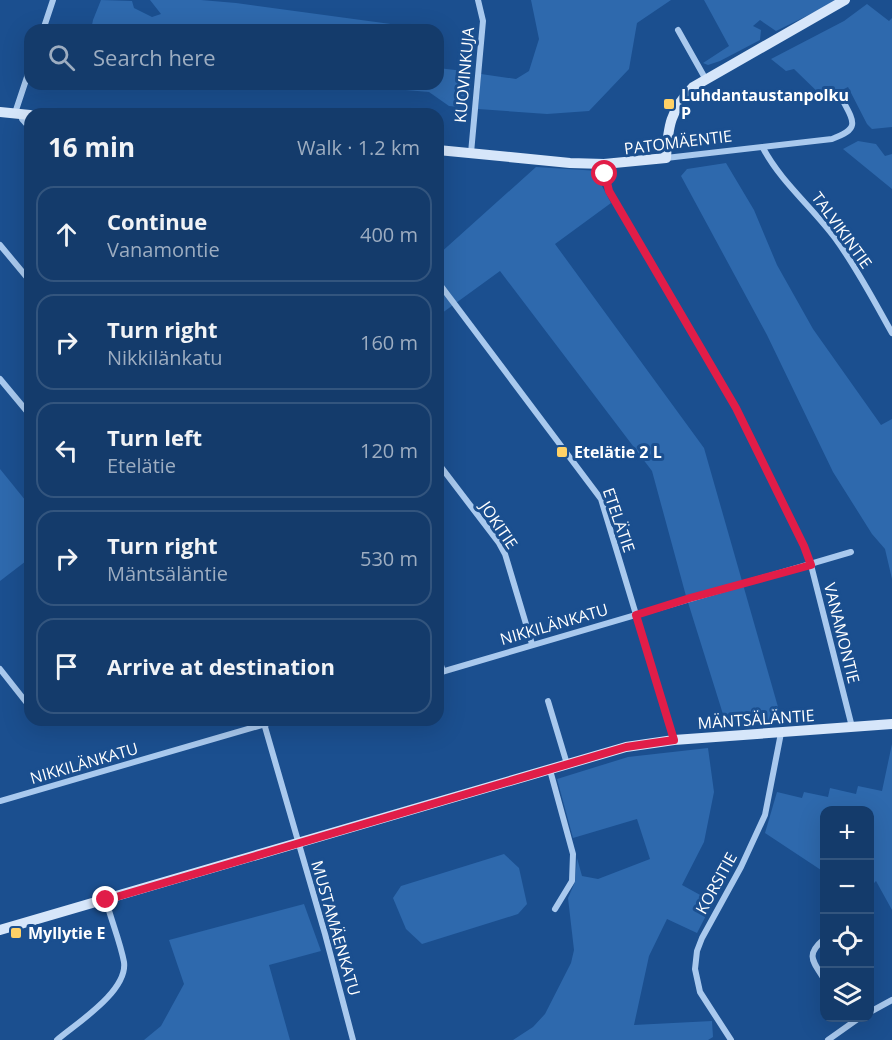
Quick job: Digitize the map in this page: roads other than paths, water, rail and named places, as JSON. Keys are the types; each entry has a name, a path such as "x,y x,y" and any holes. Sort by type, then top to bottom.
{"street":[{"path":"45,24 53,0"},
{"name":"KUOVINKUJA","path":"471,153 483,21 478,0"},
{"path":"666,158 668,128 673,113 682,98 693,87 705,78 845,0"},
{"path":"678,30 705,78"},
{"path":"0,112 23,114 27,90"},
{"name":"PATOMÄENTIE","path":"444,151 604,164 764,148 832,139 846,134 852,128 853,119 843,100"},
{"name":"TALVIKINTIE","path":"764,148 776,169 834,236 892,333"},
{"name":"VANAMONTIE","path":"604,164 609,191 736,408 804,546 811,565 852,727"},
{"path":"0,245 24,274"},
{"name":"ETELÄTIE","path":"444,290 601,499 674,740"},
{"path":"0,378 24,408"},
{"name":"JOKITIE","path":"444,471 506,554 532,644"},
{"name":"NIKKILÄNKATU","path":"444,671 851,552"},
{"path":"0,669 24,699"},
{"path":"548,701 567,764"},
{"name":"MÄNTSÄLÄNTIE","path":"0,929 626,747 674,740 892,724"},
{"name":"NIKKILÄNKATU","path":"0,801 250,726"},
{"name":"MUSTAMÄENKATU","path":"264,726 325,933 353,1040"},
{"name":"KORSITIE","path":"731,1040 700,992 695,969 702,938 745,859 765,814 781,733"},
{"path":"550,770 573,854 573,881 555,909"},
{"path":"57,1040 109,996 123,977 124,962 106,900"},
{"path":"820,943 812,954 813,961 820,972"},
{"path":"874,1010 892,1000"},
{"path":"828,1040 848,1022"}],"place":[{"name":"Luhdantaustanpolku P","path":"669,104"},
{"name":"Etelätie 2 L","path":"562,452"},
{"name":"Myllytie E","path":"16,933"}]}
